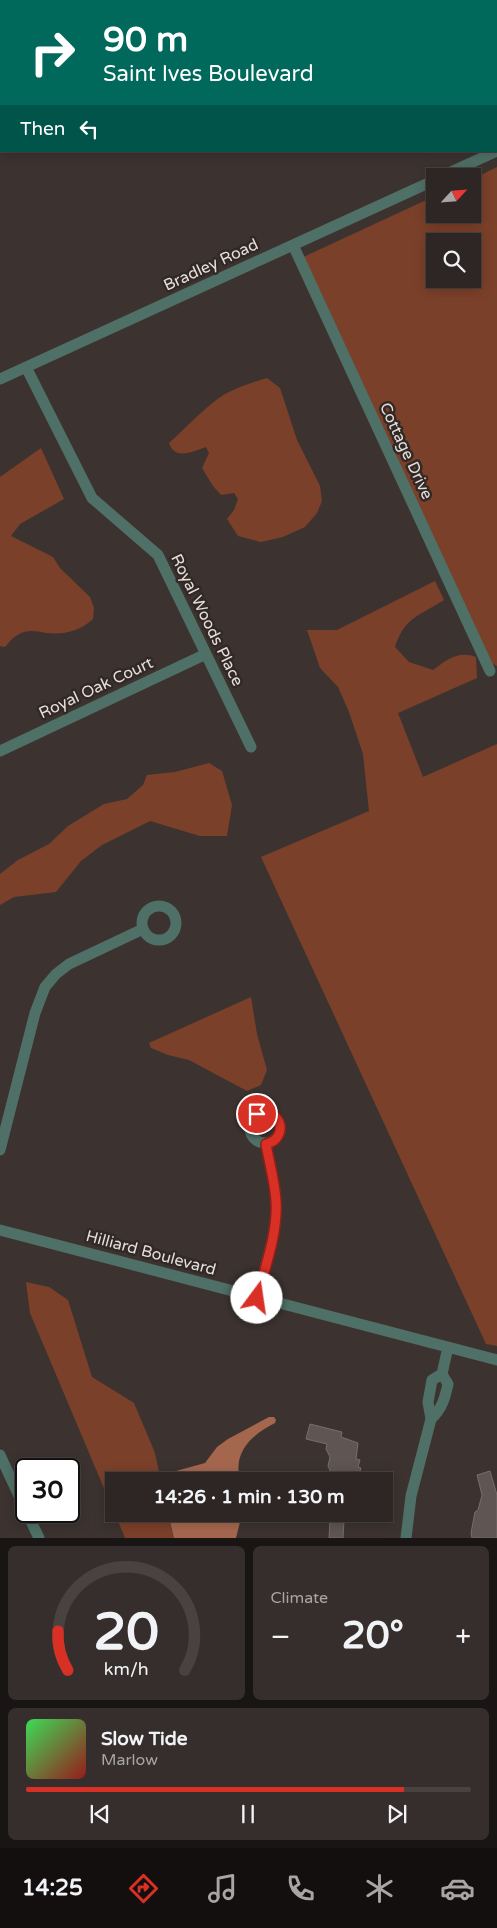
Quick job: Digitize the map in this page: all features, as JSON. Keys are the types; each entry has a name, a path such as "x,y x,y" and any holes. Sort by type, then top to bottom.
{"street":[{"path":"460,168 495,152"},
{"name":"Bradley Road","path":"0,379 426,184"},
{"name":"Cottage Drive","path":"292,245 490,671"},
{"name":"Royal Woods Place","path":"26,367 92,498 158,555 251,747"},
{"name":"Royal Oak Court","path":"0,751 206,654"},
{"path":"0,1150 35,1013 46,987 56,974 76,960 143,930"},
{"path":"257,1298 273,1235 276,1211 275,1192 266,1144"},
{"name":"Hilliard Boulevard","path":"0,1230 497,1360"},
{"path":"431,1419 438,1412 445,1397 448,1384 442,1374 448,1347"},
{"path":"406,1538 411,1496 431,1419 428,1402 432,1380 442,1374"},
{"path":"0,1455 15,1487"},
{"path":"32,1523 39,1538"}],"shaded area":[{"path":"497,167 497,666 485,660 299,259 426,200 426,223 481,223 481,175"},
{"path":"267,378 280,388 297,440 320,486 322,501 317,513 305,527 283,537 261,542 238,536 227,519 234,510 238,499 234,493 221,495 213,486 202,468 209,453 206,447 180,453 172,449 169,443 224,394"},
{"path":"41,448 64,499 20,524 11,536 53,557 60,568 90,597 94,608 93,619 83,627 65,633 23,632 5,647 0,646 0,477"},
{"path":"435,581 444,600 414,618 404,629 395,647 409,662 433,670 458,655 476,657 477,678 398,713 423,777 497,744 497,1346 486,1344 261,857 369,811 363,754 349,712 338,687 320,668 307,630 337,630"},
{"path":"209,763 222,771 232,805 227,836 200,836 150,821 102,845 81,861 56,892 14,897 0,905 0,874 18,860 49,844 68,826 104,804 127,799 143,785 147,775 175,772"},
{"path":"251,997 257,1034 267,1070 261,1085 247,1091 189,1060 168,1055 151,1048 149,1043"},
{"path":"26,1282 49,1287 68,1300 92,1377 134,1403 155,1453 159,1472 105,1472 105,1491 30,1313"},
{"path":"269,1417 274,1417 276,1420 275,1423 251,1439 246,1446 241,1454 239,1472 174,1472 205,1463 217,1447"},
{"path":"118,1522 169,1522 174,1538 125,1538"},
{"path":"170,1522 240,1522 236,1538 174,1538"}],"building":[{"path":"310,1424 342,1432 341,1437 358,1443 356,1459 360,1460 358,1467 361,1468 360,1472 330,1472 328,1466 330,1457 326,1449 327,1444 306,1439"},
{"path":"490,1471 497,1495 497,1538 472,1538 471,1533 475,1512 478,1510 482,1495 477,1475"},
{"path":"330,1522 344,1522 343,1538 329,1538"}],"route":[{"path":"257,1114 267,1112 272,1114 279,1121 280,1131 275,1140 266,1144 275,1192 276,1221 257,1298"}]}
